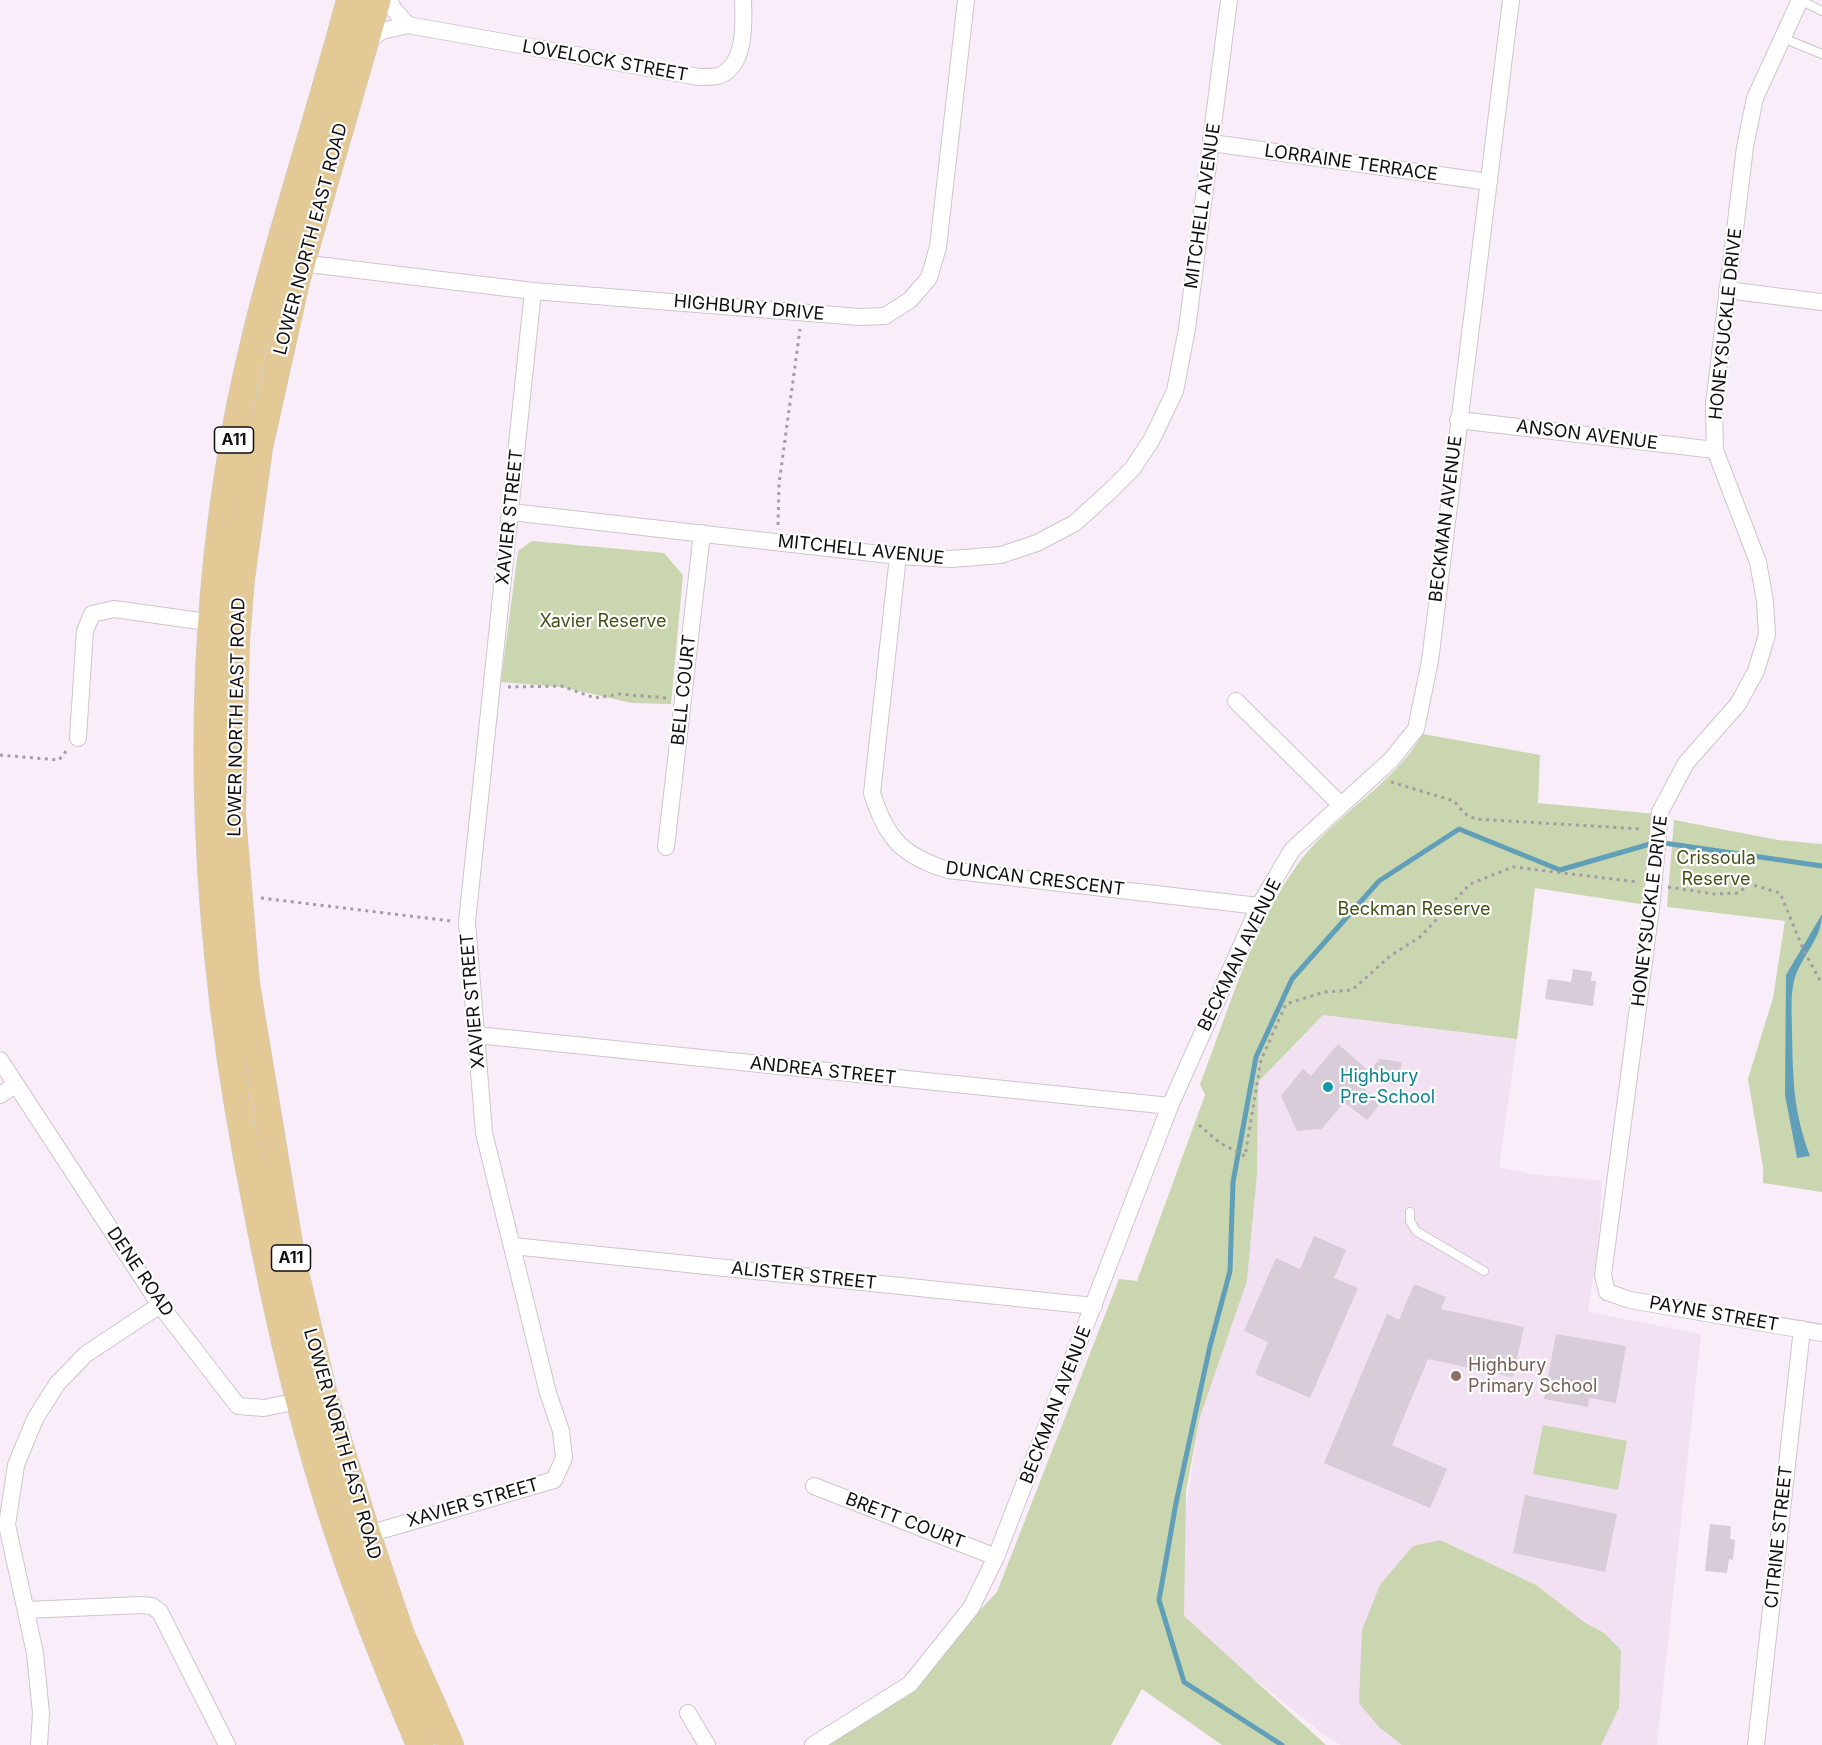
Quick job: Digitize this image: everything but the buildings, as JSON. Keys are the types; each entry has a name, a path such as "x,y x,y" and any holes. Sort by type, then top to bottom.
{"main road":[{"name":"LOWER NORTH EAST ROAD","path":"350,0 288,262 259,448 224,624 206,753 208,842 220,986 238,1117 267,1261 312,1398 367,1534 401,1635 450,1745"},
{"name":"LOWER NORTH EAST ROAD","path":"288,262 365,43 377,0"},
{"name":"LOWER NORTH EAST ROAD","path":"312,1398 341,1541 378,1645 420,1745"}],"street":[{"path":"388,0 394,11 408,25"},
{"name":"LOVELOCK STREET","path":"365,43 382,31 408,25 699,77 719,76 737,59 744,23 743,0"},
{"name":"HIGHBURY DRIVE","path":"288,262 533,291 860,317 885,316 910,300 929,278 938,247 966,0"},
{"name":"MITCHELL AVENUE","path":"512,512 898,556 951,559 1001,555 1037,543 1075,523 1133,468 1152,439 1175,391 1212,143 1229,0"},
{"name":"BECKMAN AVENUE","path":"813,1745 910,1684 971,1608 996,1557 1170,1106 1259,906 1292,850 1391,760 1416,729 1430,661 1510,0"},
{"name":"HONEYSUCKLE DRIVE","path":"1607,1292 1604,1275 1653,885 1660,812 1686,763 1738,704 1756,671 1767,635 1765,601 1758,562 1715,450 1714,404 1746,147 1755,98 1800,0"},
{"name":"LORRAINE TERRACE","path":"1212,143 1489,182"},
{"path":"1727,290 1822,302"},
{"name":"XAVIER STREET","path":"341,1541 554,1480 564,1458 561,1431 548,1393 484,1133 467,922 512,512 533,291"},
{"name":"ANSON AVENUE","path":"1458,420 1715,450"},
{"name":"BELL COURT","path":"666,848 702,533"},
{"name":"DUNCAN CRESCENT","path":"898,556 873,793 882,823 898,846 925,863 948,870 1259,906"},
{"path":"78,738 85,631 92,614 114,609 224,624"},
{"path":"1236,701 1340,804"},
{"name":"ANDREA STREET","path":"477,1035 1170,1106"},
{"name":"DENE ROAD","path":"0,1060 160,1305 238,1406 264,1408 312,1398"},
{"path":"0,1095 15,1085"},
{"name":"ALISTER STREET","path":"513,1246 1094,1306"},
{"name":"PAYNE STREET","path":"1607,1292 1630,1300 1822,1333"},
{"path":"39,1745 40,1703 35,1653 7,1525 16,1465 35,1419 57,1384 86,1354 160,1305"},
{"name":"CITRINE STREET","path":"1756,1745 1802,1329"},
{"name":"BRETT COURT","path":"814,1486 996,1557"},
{"path":"26,1610 152,1606 160,1612 227,1745"},
{"path":"688,1713 707,1745"}],"lane":[{"name":"HONEYSUCKLE DRIVE","path":"1800,0 1822,11"},
{"path":"1783,38 1822,54"},
{"path":"1410,1212 1410,1221 1416,1231 1484,1271"}],"path":[{"path":"777,542 779,484 803,312"},
{"path":"492,685 561,686 594,698 620,694 683,700"},
{"path":"0,755 58,760 78,738"},
{"path":"1371,777 1454,801 1464,813 1475,819 1658,830"},
{"path":"1199,1125 1220,1143 1245,1156 1261,1060 1286,1004 1324,992 1352,990 1390,956 1419,937 1470,884 1513,867 1722,894 1738,893 1750,884 1780,893 1804,951 1822,984"},
{"path":"253,898 467,922"}],"shaded area":[{"name":"Highbury Primary School","path":"1323,1015 1517,1039 1499,1167 1532,1174 1602,1181 1598,1245 1588,1312 1701,1334 1657,1745 1341,1745 1326,1736 1170,1612 1200,1417 1247,1281 1257,1173 1258,1082"}],"green space":[{"name":"Xavier Reserve","path":"532,541 664,553 683,575 671,704 632,703 561,687 501,682 518,551"},
{"name":"Beckman Reserve","path":"1423,734 1540,755 1538,803 1656,814 1647,905 1535,888 1517,1039 1323,1015 1258,1082 1257,1173 1247,1281 1200,1417 1186,1491 1184,1616 1326,1745 1222,1745 1142,1689 1111,1745 821,1745 910,1684 997,1592 1119,1279 1137,1281 1205,1095 1200,1084 1243,969 1268,913 1283,886 1314,844 1396,769"},
{"name":"Crissoula Reserve","path":"1674,820 1778,840 1822,844 1822,1192 1763,1183 1763,1167 1748,1079 1773,998 1785,921 1667,907"},
{"path":"1543,1425 1627,1441 1618,1490 1533,1474"},
{"path":"1440,1540 1536,1585 1584,1622 1604,1633 1621,1650 1619,1708 1601,1745 1402,1745 1379,1727 1359,1703 1362,1630 1380,1585 1413,1546"}],"water":[{"path":"1822,914 1815,940 1797,972 1792,994 1795,1095 1800,1124 1810,1156 1797,1158 1785,1095 1786,975"}],"waterway":[{"path":"1282,1745 1184,1682 1159,1600 1176,1503 1210,1346 1230,1271 1233,1182 1256,1057 1292,979 1379,881 1459,829 1560,870 1657,842 1822,866"}],"place":[{"name":"Highbury Pre-School","path":"1328,1087"},
{"name":"Highbury Primary School","path":"1456,1376"}]}
